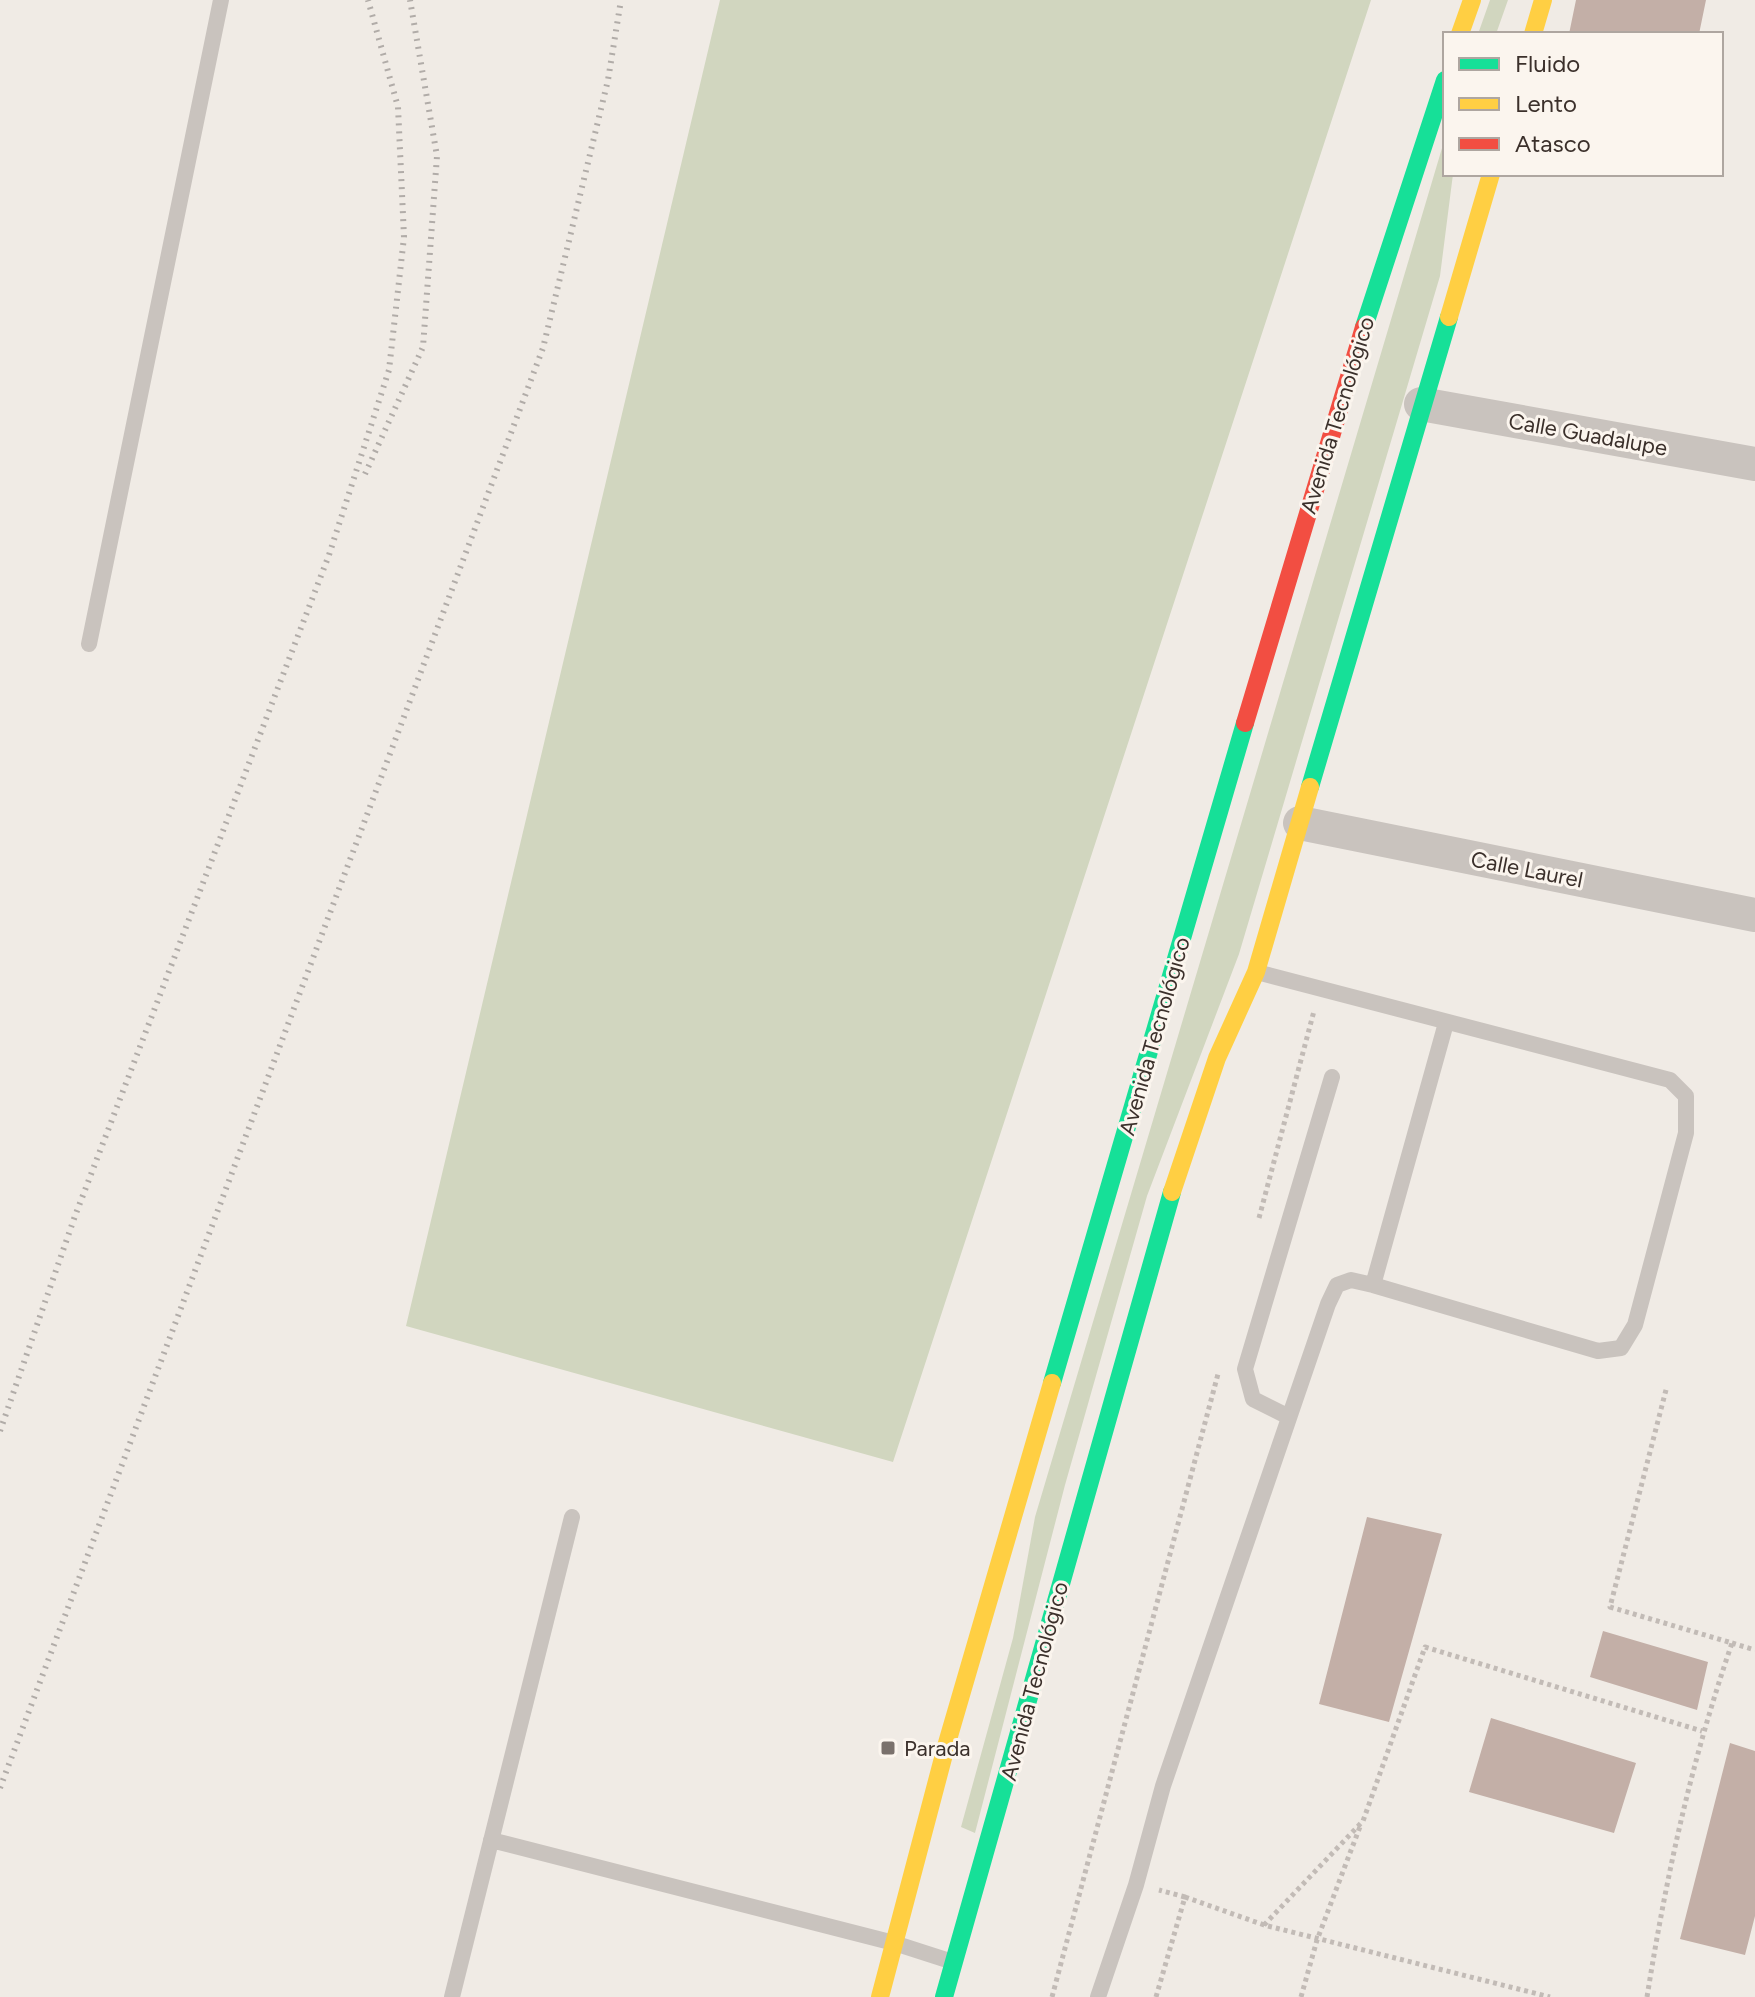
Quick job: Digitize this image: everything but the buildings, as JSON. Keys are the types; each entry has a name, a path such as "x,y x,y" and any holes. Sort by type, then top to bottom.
{"street":[{"path":"1461,32 1472,0"},
{"path":"1534,32 1543,0"},
{"name":"Avenida Tecnológico","path":"880,1997 947,1743 1330,430 1443,86"},
{"name":"Avenida Tecnológico","path":"944,1997 1017,1749 1077,1520 1183,1156 1217,1058 1256,972 1490,176"},
{"name":"Calle Guadalupe","path":"1421,404 1755,464"},
{"name":"Calle Laurel","path":"1300,823 1755,915"}],"lane":[{"path":"89,644 221,0"},
{"path":"1098,1997 1136,1885 1163,1786 1287,1416 1337,1285 1351,1280 1598,1351 1621,1348 1635,1325 1686,1133 1686,1096 1670,1080 1256,972"},
{"path":"1373,1285 1446,1023"},
{"path":"1287,1416 1253,1399 1245,1369 1332,1077"},
{"path":"452,1997 572,1517"},
{"path":"491,1840 894,1943 955,1962"}],"path":[{"path":"1259,1219 1320,991"},
{"path":"1052,1997 1218,1372"},
{"path":"1667,1386 1610,1607 1755,1650"},
{"path":"1647,1997 1666,1876 1702,1731 1732,1643"},
{"path":"1301,1997 1317,1940 1425,1647 1702,1731"},
{"path":"1264,1925 1363,1821"},
{"path":"1136,1885 1185,1897 1317,1940 1550,1997"},
{"path":"1156,1997 1185,1897"}],"green space":[{"path":"720,0 1371,0 893,1462 406,1326"},
{"path":"1490,0 1508,0 1497,32 1479,32"},
{"path":"1443,145 1443,176 1453,176 1440,276 1239,954 1147,1196 1065,1485 975,1833 961,1827 1013,1638 1035,1517"}],"railway":[{"path":"0,1431 75,1216 329,555 389,370 404,237 398,107 368,0"},
{"path":"365,474 423,347 437,156 410,0"},
{"path":"0,1788 543,348 608,80 621,0"}],"traffic: fast":[{"path":"1364,327 1443,86"},
{"path":"1310,787 1449,317"},
{"path":"1052,1383 1245,723"},
{"path":"944,1997 1172,1192"}],"traffic: slow":[{"path":"1461,32 1472,0"},
{"path":"1534,32 1543,0"},
{"path":"1449,317 1490,176"},
{"path":"1172,1192 1217,1058 1256,972 1310,787"},
{"path":"880,1997 947,1743 1052,1383"}],"traffic: jam":[{"path":"1245,723 1364,327"}],"place":[{"name":"Parada","path":"888,1748"}]}
